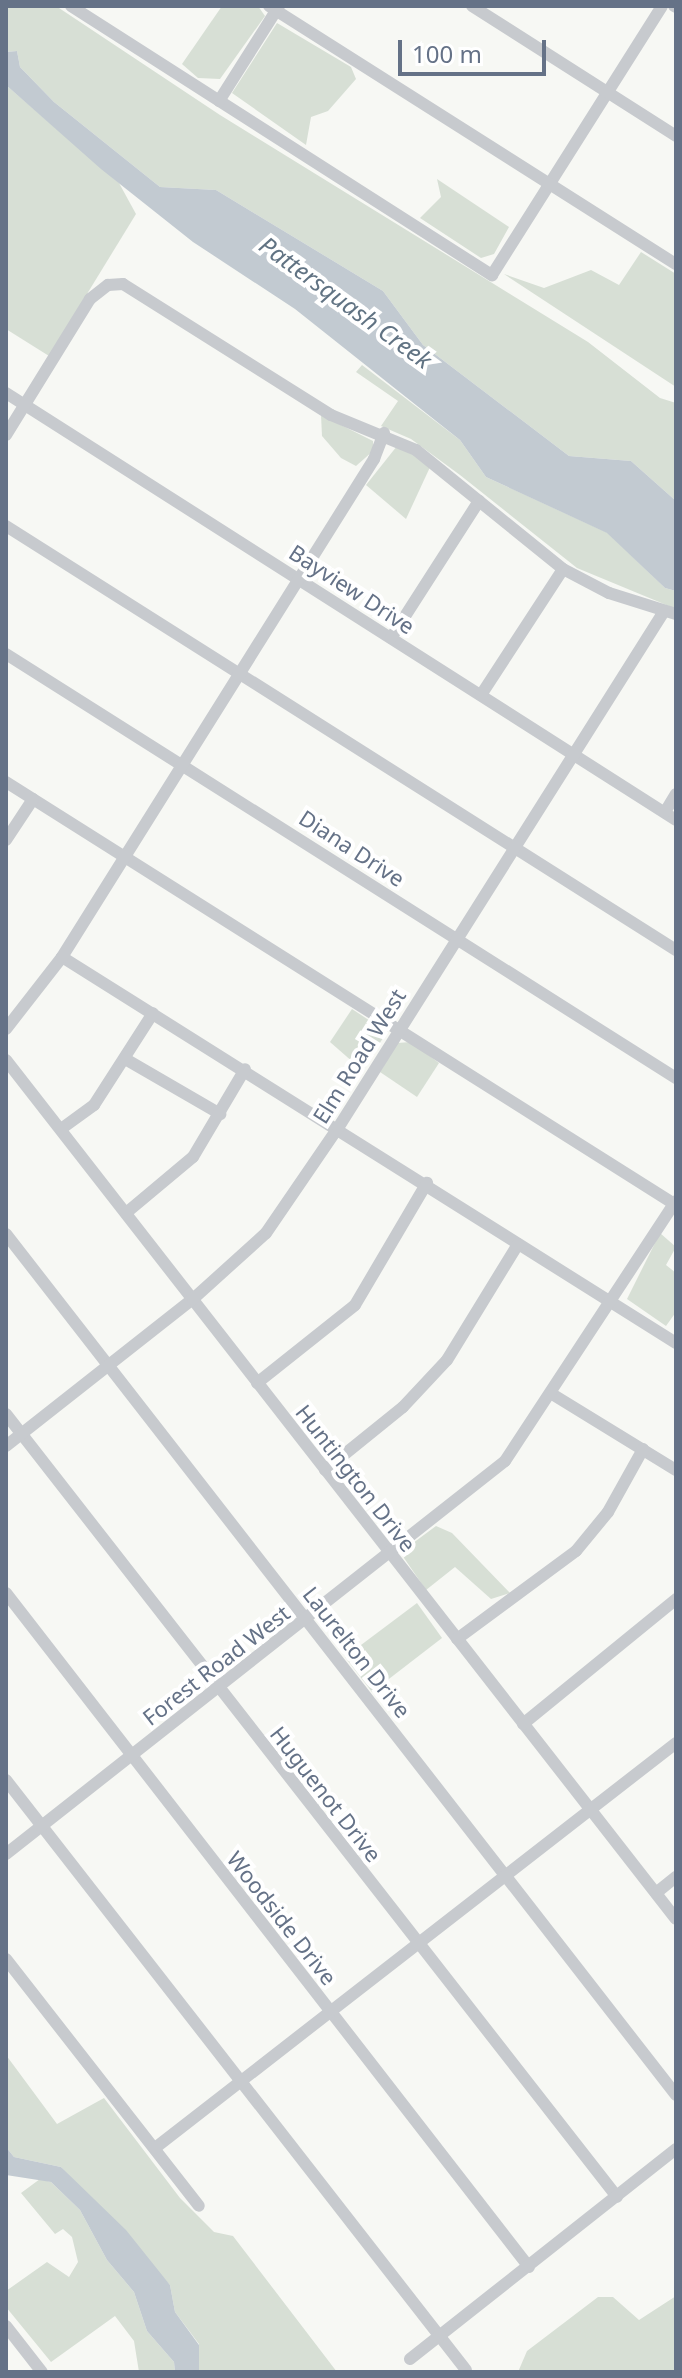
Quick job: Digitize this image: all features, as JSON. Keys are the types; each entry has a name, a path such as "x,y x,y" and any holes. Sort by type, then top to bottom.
{"street":[{"path":"71,6 492,275 662,6"},
{"path":"472,6 676,136"},
{"path":"219,101 275,8 676,264"},
{"path":"6,435 90,299 108,285 123,284 331,415 384,433 416,450 563,569 670,614"},
{"name":"Bayview Drive","path":"6,393 670,816"},
{"path":"6,1029 62,957 374,459 384,433"},
{"path":"391,638 479,501"},
{"path":"6,526 676,950"},
{"path":"481,695 563,569"},
{"name":"Elm Road West","path":"6,1446 193,1299 266,1233 338,1128 513,846 670,614"},
{"name":"Diana Drive","path":"6,654 676,1078"},
{"path":"6,782 675,1203"},
{"path":"670,816 676,794"},
{"path":"6,840 33,799"},
{"path":"62,957 427,1183 676,1343"},
{"path":"61,1129 94,1105 127,1060 153,1013"},
{"name":"Huntington Drive","path":"6,1060 676,1919"},
{"path":"127,1060 220,1114"},
{"path":"126,1213 181,1171 220,1114 245,1069"},
{"path":"257,1383 355,1305 427,1183"},
{"name":"Forest Road West","path":"6,1854 391,1555 505,1461 675,1203"},
{"name":"Laurelton Drive","path":"6,1234 676,2095"},
{"path":"325,1470 403,1407 447,1360 518,1244"},
{"path":"552,1394 676,1470"},
{"name":"Huguenot Drive","path":"6,1414 617,2197"},
{"path":"457,1639 576,1551 608,1512 643,1449"},
{"name":"Woodside Drive","path":"6,1593 529,2267"},
{"path":"523,1724 676,1599"},
{"path":"155,2148 676,1743"},
{"path":"6,1780 466,2370"},
{"path":"656,1893 676,1877"},
{"path":"6,1959 199,2206"},
{"path":"410,2359 442,2337 676,2149"},
{"path":"6,2326 42,2372"}],"shaded area":[{"path":"6,6 56,6 220,115 588,342 660,398 676,403 676,501 631,461 569,456 423,345 383,291 216,190 160,187 54,102 20,67 17,51 6,52"},
{"path":"222,6 258,6 265,16 220,79 198,78 182,64"},
{"path":"277,23 351,67 356,79 328,111 311,117 306,145 232,93"},
{"path":"6,85 119,183 136,214 49,356 6,329"},
{"path":"437,179 509,227 494,254 481,258 420,218 441,197"},
{"path":"641,252 676,274 676,387 504,274 544,288 591,270 619,285"},
{"path":"362,365 460,440 486,477 608,533 665,588 676,591 676,609 577,568 411,439 381,426 398,401 356,372"},
{"path":"321,415 373,441 373,451 356,466 341,458 322,436"},
{"path":"397,446 431,465 406,519 366,485"},
{"path":"352,1009 387,1032 362,1070 330,1042"},
{"path":"411,1042 439,1063 417,1097 380,1072 397,1043"},
{"path":"660,1233 676,1247 666,1265 676,1273 676,1312 666,1326 627,1299"},
{"path":"436,1526 452,1533 510,1593 491,1599 455,1567 426,1590 404,1558 405,1549"},
{"path":"417,1603 442,1638 372,1692 345,1657"},
{"path":"6,2055 57,2124 104,2098 180,2198 214,2232 233,2236 337,2372 199,2372 199,2344 175,2312 170,2285 61,2167 14,2157 6,2147"},
{"path":"40,2179 51,2182 80,2210 107,2260 134,2292 147,2331 174,2362 175,2372 139,2372 134,2341 115,2316 51,2362 6,2307 6,2291 47,2262 69,2277 78,2262 72,2237 63,2229 55,2234 21,2193"},
{"path":"676,2296 676,2372 518,2372 527,2351 598,2297 613,2297 639,2320"}],"water":[{"name":"Pattersquash Creek","path":"17,51 20,67 54,102 160,187 216,190 383,291 423,345 569,456 631,461 676,501 676,591 665,588 607,533 486,477 460,440 295,309 193,242 101,169 6,85 6,52"},
{"path":"6,2147 14,2157 61,2167 126,2230 170,2285 175,2312 199,2345 199,2372 175,2372 174,2362 147,2331 134,2292 107,2260 80,2210 51,2182 6,2175"}]}
